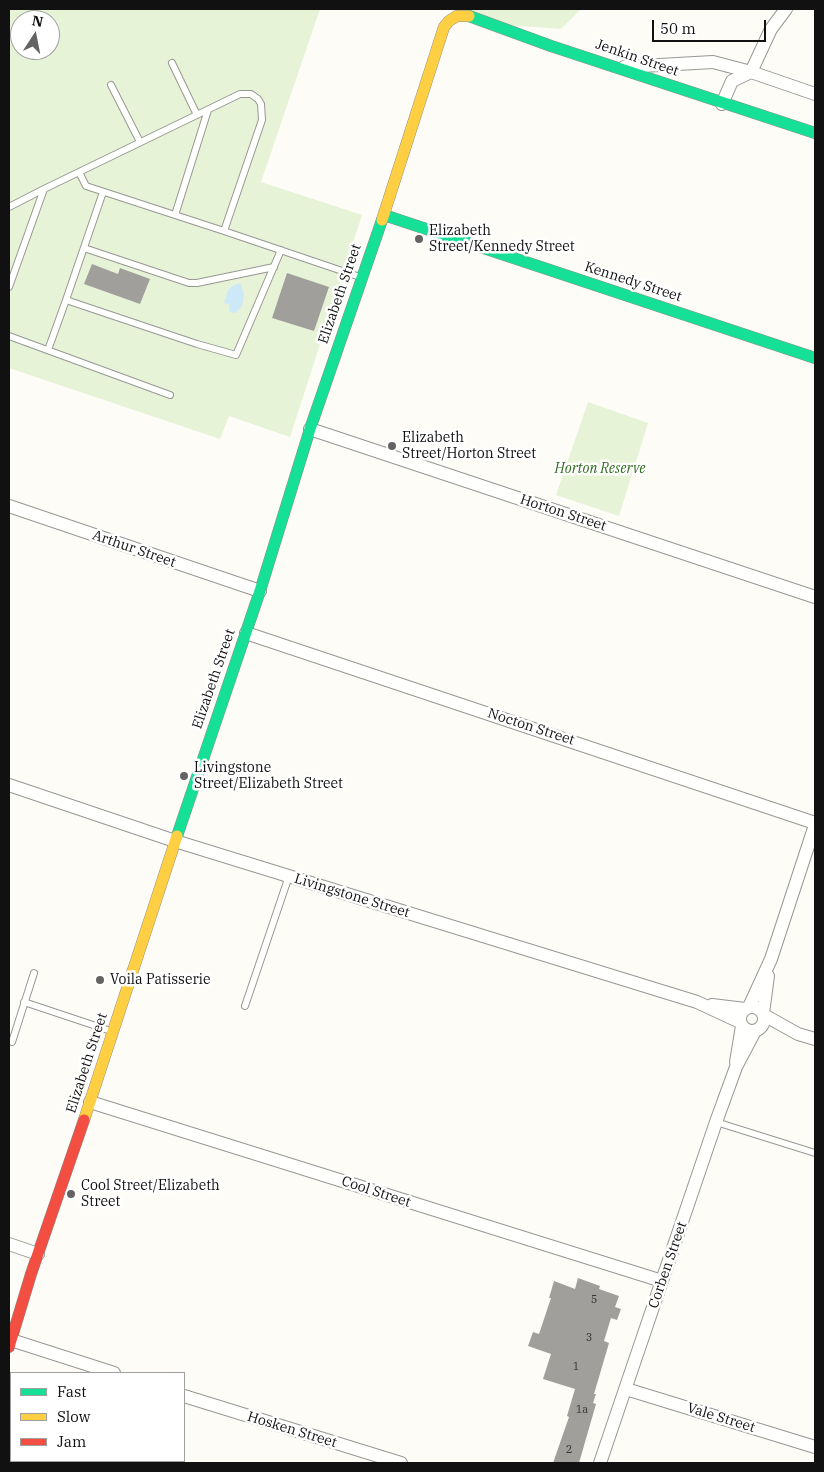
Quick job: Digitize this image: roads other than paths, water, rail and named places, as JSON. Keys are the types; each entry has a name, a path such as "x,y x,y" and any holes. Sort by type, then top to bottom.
{"street":[{"path":"722,104 732,81 751,72 771,29 786,9"},
{"name":"Jenkin Street","path":"450,21 457,16 468,16 551,46 815,134"},
{"name":"Elizabeth Street","path":"10,1344 175,841 260,591 310,429 384,215 444,27 450,21"},
{"path":"619,68 713,62 751,72 815,94"},
{"name":"Kennedy Street","path":"384,215 815,358"},
{"name":"Horton Street","path":"310,429 815,597"},
{"name":"Arthur Street","path":"9,506 260,591"},
{"name":"Nocton Street","path":"246,633 815,828"},
{"name":"Livingstone Street","path":"9,786 175,841 697,1002 741,1024"},
{"path":"815,828 771,959 747,1008 741,1014 741,1024 748,1031 757,1030 798,1034 815,1039"},
{"path":"757,1030 764,1023 763,1014 771,959"},
{"name":"Livingstone Street","path":"697,1002 747,1008"},
{"path":"747,1008 757,1008 763,1014 798,1034"},
{"name":"Corben Street","path":"736,1067 741,1024"},
{"name":"Corben Street","path":"600,1463 716,1122 736,1067 757,1030"},
{"name":"Cool Street","path":"90,1102 662,1281"},
{"path":"9,1244 38,1254"},
{"path":"10,1344 110,1372"},
{"name":"Vale Street","path":"626,1388 815,1447"},
{"name":"Hosken Street","path":"185,1396 401,1463"}],"lane":[{"path":"172,63 197,115"},
{"path":"111,85 140,142"},
{"path":"9,207 140,142 240,94 246,93 258,98 262,110 260,126 224,231"},
{"path":"174,215 208,110"},
{"path":"79,172 86,186 102,192 362,278"},
{"path":"9,287 44,189"},
{"path":"48,350 102,192"},
{"path":"84,248 189,283 274,267"},
{"path":"66,300 197,344 236,355 281,250"},
{"path":"9,336 170,395"},
{"path":"245,1006 289,876"},
{"path":"12,1042 34,973"},
{"path":"24,1002 113,1032"},
{"path":"716,1122 815,1153"}],"water":[{"path":"240,283 244,294 242,306 236,313 230,312 229,304 224,303 228,290"}],"place":[{"name":"Elizabeth Street/Kennedy Street","path":"419,239"},
{"name":"Elizabeth Street/Horton Street","path":"392,446"},
{"name":"Livingstone Street/Elizabeth Street","path":"184,776"},
{"name":"Voila Patisserie","path":"100,980"},
{"name":"Cool Street/Elizabeth Street","path":"71,1194"}],"park label":[{"name":"Horton Reserve","path":"600,469"}]}
